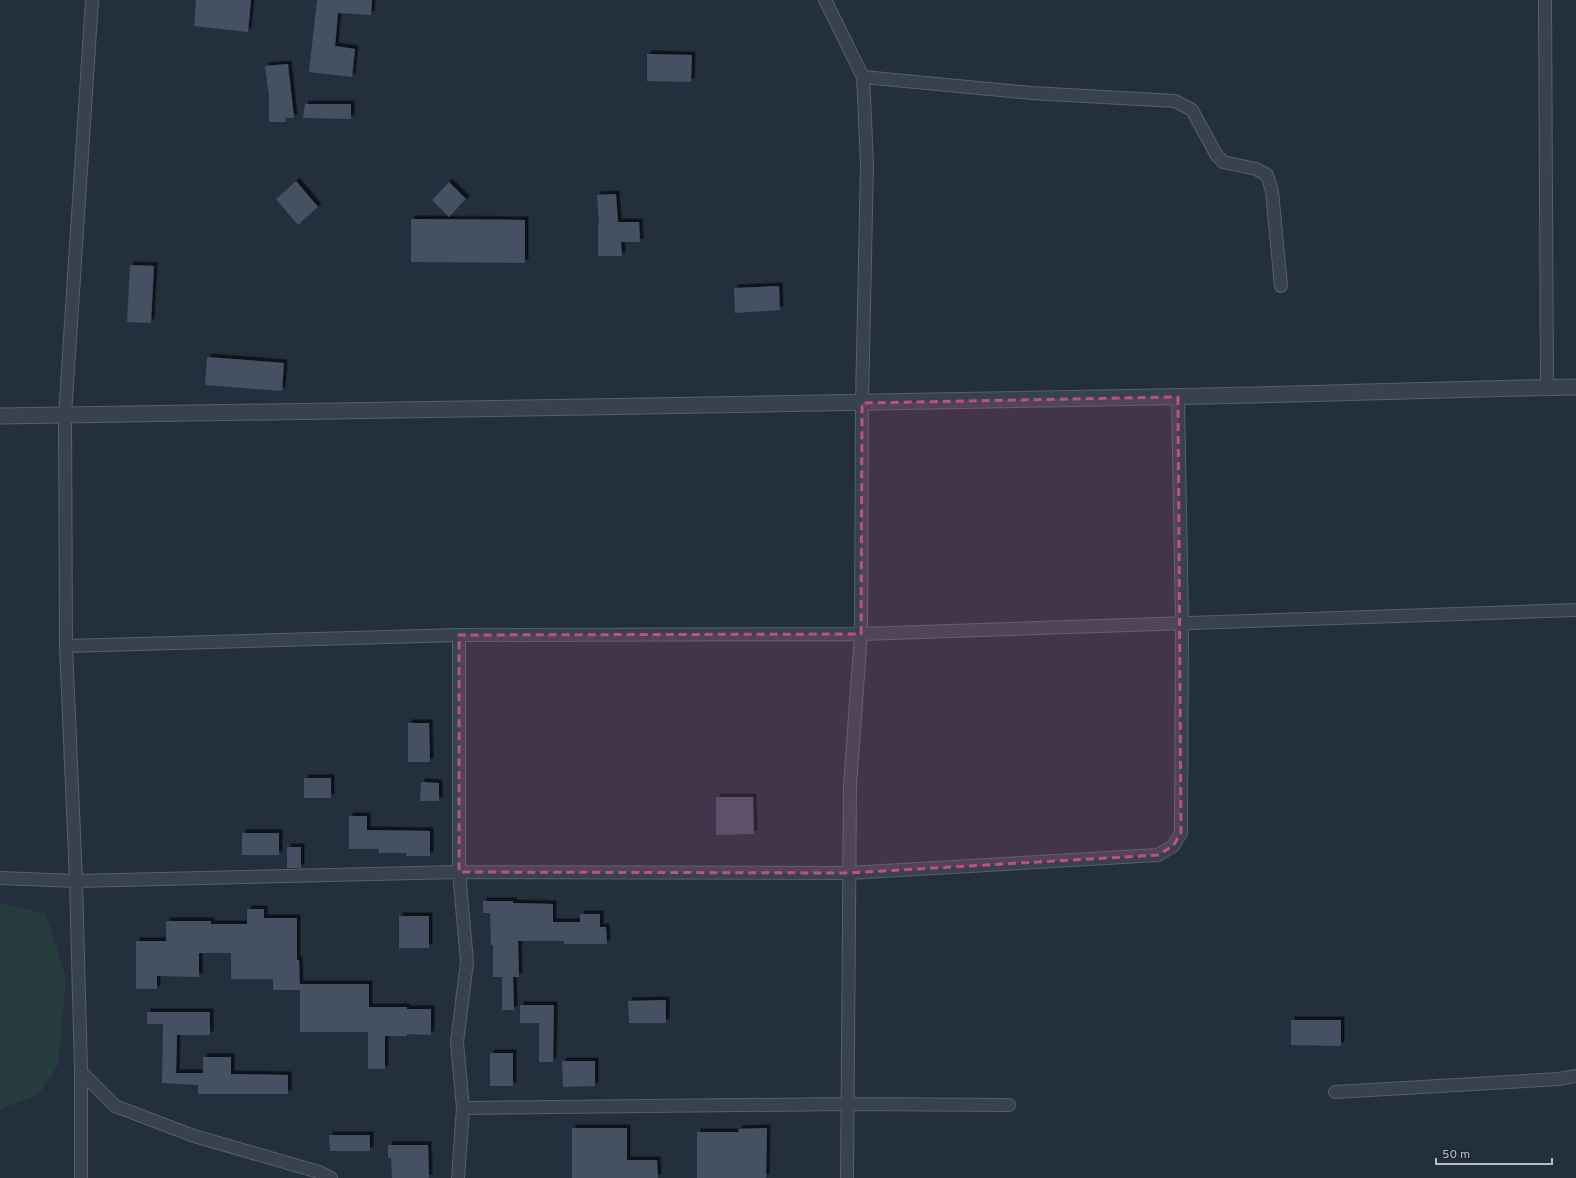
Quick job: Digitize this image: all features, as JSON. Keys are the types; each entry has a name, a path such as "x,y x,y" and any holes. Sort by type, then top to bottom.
{"street":[{"path":"81,1178 81,1072 76,881 66,646 65,415 92,0"},
{"path":"825,0 863,77 867,162 862,403 861,634 850,785 847,1178"},
{"path":"1545,0 1547,387"},
{"path":"863,77 1031,94 1175,101 1192,110 1216,154 1223,162 1256,169 1267,175 1272,191 1281,286"},
{"path":"0,416 862,403 1576,387"},
{"path":"0,878 76,881 459,872 849,873 1158,856 1173,846 1181,833 1182,622 1178,397"},
{"path":"66,646 459,635 861,634 1182,622 1576,610"},
{"path":"458,1178 462,1108 457,1042 467,962 459,872 459,635"},
{"path":"81,1072 115,1106 194,1136 319,1172 331,1178"},
{"path":"1335,1092 1559,1079 1576,1076"},
{"path":"462,1108 848,1104 1009,1105"}],"highlighted area":[{"path":"1178,397 1181,833 1173,846 1158,855 849,873 459,872 459,635 861,634 862,403"}],"green space":[{"path":"0,903 46,914 66,978 58,1065 38,1095 0,1109"}],"building":[{"path":"196,0 251,0 248,32 194,26"},
{"path":"317,0 372,0 371,15 338,13 335,46 355,49 352,77 309,72"},
{"path":"647,54 692,55 691,82 647,81"},
{"path":"288,64 294,118 286,118 286,122 269,122 269,96 265,66"},
{"path":"305,104 351,104 351,119 303,118"},
{"path":"296,181 318,207 298,225 276,199"},
{"path":"449,182 466,199 449,217 432,200"},
{"path":"616,194 618,222 639,222 640,242 621,242 622,256 598,256 599,223 597,195"},
{"path":"411,219 525,220 525,263 411,262"},
{"path":"130,265 154,266 151,323 127,322"},
{"path":"779,286 780,310 735,313 734,288"},
{"path":"207,357 284,363 282,391 205,385"},
{"path":"408,723 429,723 430,762 408,762"},
{"path":"304,778 331,778 331,798 304,798"},
{"path":"421,782 439,783 439,801 420,801"},
{"path":"716,797 753,797 754,834 716,835"},
{"path":"349,816 367,816 367,830 430,831 430,856 406,856 406,853 379,853 379,849 349,849"},
{"path":"242,833 279,833 279,855 242,855"},
{"path":"287,847 301,847 301,868 287,868"},
{"path":"483,901 513,901 513,903 553,904 553,922 580,922 580,914 600,914 600,927 606,927 607,944 564,944 564,941 518,941 519,977 513,977 514,1010 502,1010 502,977 493,977 493,945 491,945 490,913 483,913"},
{"path":"247,909 264,909 264,918 297,918 297,960 299,960 300,990 273,990 273,979 231,979 231,953 199,953 199,977 157,976 157,989 136,989 136,941 166,941 166,921 211,921 211,924 247,924"},
{"path":"399,916 429,916 429,948 399,948"},
{"path":"300,984 369,984 369,1007 407,1007 407,1009 431,1009 431,1035 407,1034 407,1036 385,1036 385,1069 368,1069 368,1032 300,1032"},
{"path":"666,1000 666,1023 629,1023 628,1001"},
{"path":"520,1005 554,1005 553,1062 539,1062 539,1023 520,1023"},
{"path":"147,1012 210,1012 210,1035 177,1035 176,1073 203,1073 203,1057 231,1057 231,1074 288,1075 288,1094 198,1094 198,1085 162,1083 163,1024 147,1024"},
{"path":"1291,1020 1341,1020 1341,1046 1291,1045"},
{"path":"490,1053 513,1053 513,1086 490,1086"},
{"path":"562,1061 595,1061 595,1086 563,1087"},
{"path":"572,1128 627,1128 627,1160 657,1160 658,1178 572,1178"},
{"path":"767,1128 766,1178 697,1178 697,1132 739,1132 738,1129"},
{"path":"329,1135 370,1135 370,1151 330,1151"},
{"path":"388,1145 428,1145 429,1178 392,1178 391,1158 388,1158"}]}
